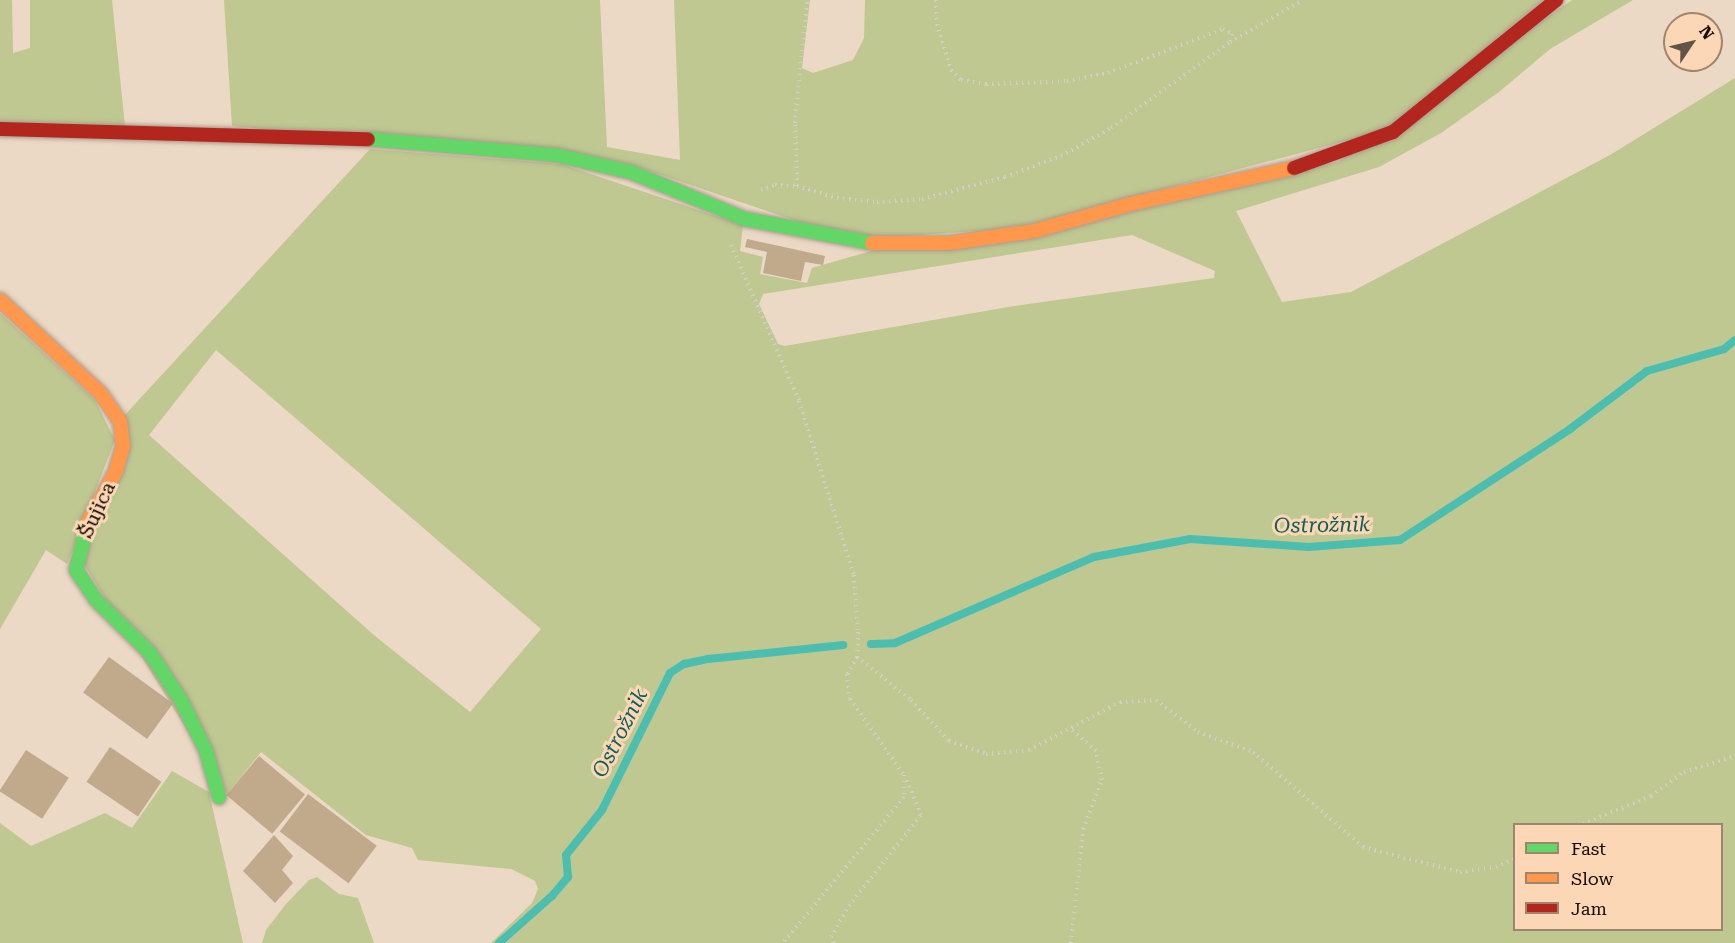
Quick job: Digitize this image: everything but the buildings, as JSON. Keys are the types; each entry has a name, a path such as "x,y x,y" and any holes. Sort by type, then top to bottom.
{"street":[{"path":"0,129 414,140 556,155 631,172 745,219 869,243 950,243 1034,231 1131,204 1289,170 1393,132 1556,0"},
{"name":"Šujica","path":"0,300 101,394 120,421 123,446 118,463 83,532 76,570 96,600 150,653 181,700 206,751 219,797"}],"path":[{"path":"797,186 795,123 807,0"},
{"path":"936,0 937,24 951,70 961,80 986,84 1067,81 1108,73 1223,29 1232,34 1230,42"},
{"path":"758,192 775,185 797,186 837,198 877,202 922,199 1005,177 1060,156 1111,128 1230,42 1303,0"},
{"path":"726,212 724,233 800,401 855,575 857,657 847,674 850,699 904,775 921,815 849,906 831,937 833,943"},
{"path":"857,657 911,700 949,741 986,754 1029,750 1120,702 1156,700 1197,732 1253,752 1363,847 1460,872 1496,867 1513,860"},
{"path":"1071,729 1096,751 1102,780 1083,829 1071,943"},
{"path":"1588,823 1651,796 1684,772 1735,756"},
{"path":"783,943 904,797 904,775"}],"green space":[{"path":"0,0 12,0 13,53 30,48 30,0 112,0 125,126 0,123"},
{"path":"224,0 600,0 607,147 680,160 674,0 810,0 802,68 813,73 853,60 864,38 865,0 1543,0 1386,130 1018,228 852,240 632,165 232,126"},
{"path":"1572,0 1633,0 1550,49 1499,92 1441,133 1379,167 1236,211 1282,302 1351,292 1610,155 1735,78 1735,943 491,943 532,903 538,889 535,881 511,869 418,860 412,848 366,835 261,752 227,794 83,563 123,417 370,149 561,164 743,225 740,251 763,257 760,274 807,283 812,268 871,251 1338,162","holes":["1132,235 1215,271 1214,278 1008,307 785,346 778,344 759,304 763,294","216,350 541,629 470,712 375,636 149,435"]},
{"path":"0,313 95,400 115,440 67,564 46,550 0,629"},
{"path":"172,771 209,792 243,943 0,943 0,823 31,846 105,813 132,828"},
{"path":"317,877 339,894 358,898 374,943 262,943 266,930 286,904 309,880"}],"waterway":[{"name":"Ostrožnik","path":"871,644 895,643 1094,557 1190,539 1309,547 1400,540 1570,429 1647,371 1724,349 1735,340"},
{"name":"Ostrožnik","path":"499,943 552,896 568,877 566,855 602,810 670,673 684,664 708,659 843,645"}],"traffic: fast":[{"path":"368,139 556,155 631,172 745,219 872,243"},
{"path":"88,522 76,570 96,600 150,653 181,700 206,751 219,797"}],"traffic: slow":[{"path":"872,243 950,243 1034,231 1131,204 1294,168"},
{"path":"0,300 101,394 120,421 123,446 116,471 88,522"}],"traffic: jam":[{"path":"1294,168 1393,132 1556,0"},
{"path":"0,129 368,139"}]}
